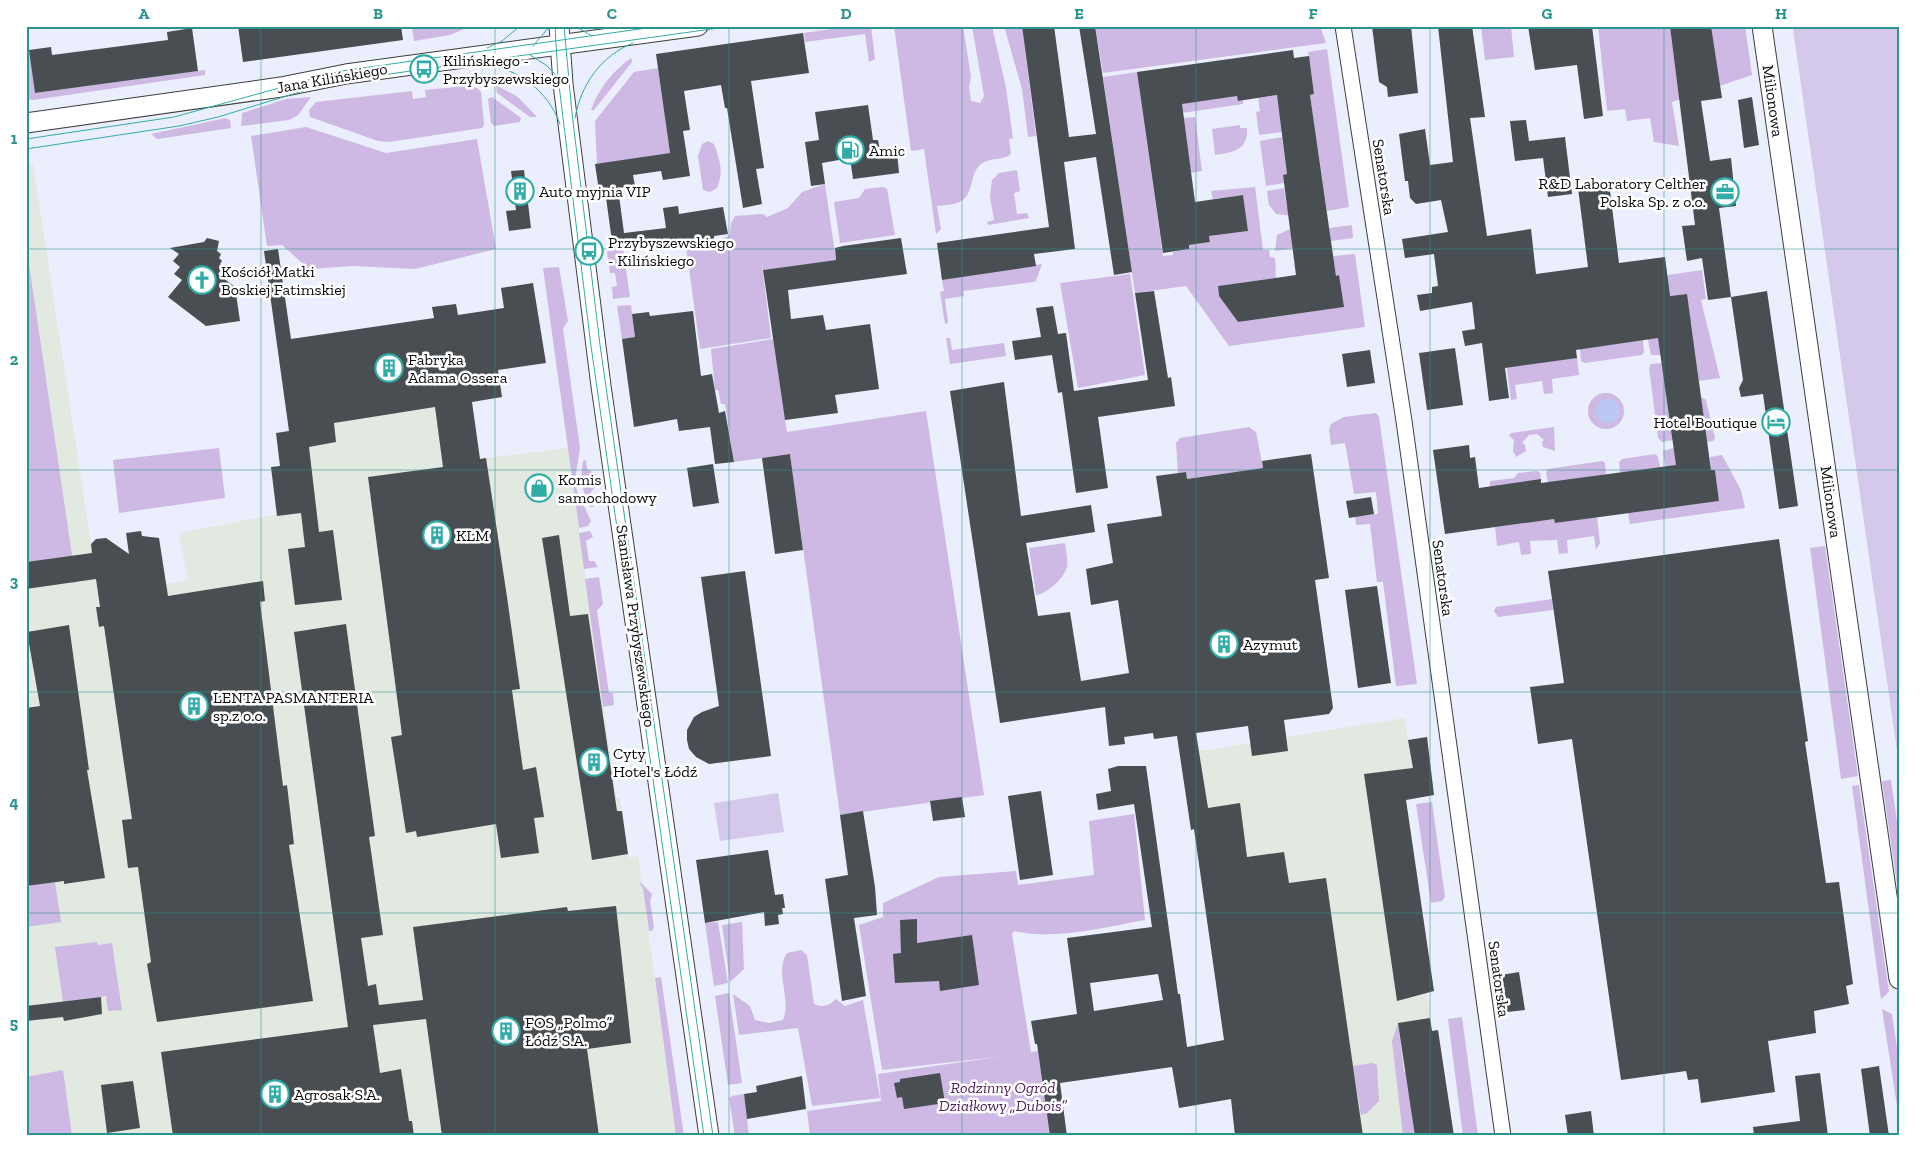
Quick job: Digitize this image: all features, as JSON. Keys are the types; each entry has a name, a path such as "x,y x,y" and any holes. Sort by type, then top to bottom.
{"street":[{"name":"Stanisława Przybyszewskiego","path":"559,26 563,84 600,376 709,1136"},
{"name":"Jana Kilińskiego","path":"26,123 281,87 353,73 698,26"},
{"name":"Senatorska","path":"1343,26 1403,413 1503,1136"},
{"name":"Milionowa","path":"1762,26 1899,979"}],"shaded area":[{"path":"1813,26 1899,26 1899,765 1793,29"},
{"path":"33,164 99,596 188,580 179,533 277,514 278,516 300,513 289,429 472,402 480,459 568,448 616,798 620,798 629,858 638,856 676,1136 26,1136 26,165"},
{"path":"1405,718 1408,740 1427,737 1434,795 1406,800 1434,991 1426,993 1432,1030 1438,1030 1454,1136 1255,1136 1199,751"},
{"path":"778,793 784,832 720,841 714,803"}],"green space":[{"path":"412,26 471,26 450,35 414,41"},
{"path":"852,26 871,26 875,59 869,62 865,34 805,42 804,33"},
{"path":"894,26 963,26 971,77 969,87 971,101 980,103 984,96 972,26 992,26 1006,88 1013,138 1009,139 1011,154 1004,158 988,160 981,164 974,173 970,190 963,200 955,204 937,206 941,229 936,234 924,149 911,151"},
{"path":"1004,26 1022,26 1036,136 1028,137 1022,89"},
{"path":"1095,26 1320,26 1326,43 1103,73"},
{"path":"1481,26 1511,26 1514,57 1485,60"},
{"path":"1598,26 1745,26 1752,75 1672,102 1679,146 1654,142 1650,118 1627,121 1625,109 1607,111"},
{"path":"1327,49 1349,207 1327,211 1310,95 1314,94 1308,52"},
{"path":"26,53 30,53 35,93 205,70 205,75 33,100 26,99"},
{"path":"631,58 632,62 594,110 591,110 607,81"},
{"path":"658,68 670,153 597,164 595,121 634,72"},
{"path":"1137,72 1163,256 1173,255 1173,252 1189,249 1189,245 1210,242 1209,236 1248,231 1243,195 1213,199 1211,191 1255,187 1263,250 1269,250 1270,257 1275,258 1276,278 1218,286 1219,296 1238,322 1343,307 1339,276 1336,276 1333,256 1355,254 1365,327 1229,346 1186,286 1135,293 1103,77"},
{"path":"496,85 518,97 537,117 530,117 497,93"},
{"path":"465,86 477,88 481,92 484,125 482,128 389,142 378,141 310,117 309,110 316,102 412,91 413,99 426,97 425,90"},
{"path":"1277,95 1282,132 1259,135 1256,112 1260,111 1258,98"},
{"path":"1237,96 1243,100 1243,104 1182,113 1181,104"},
{"path":"311,97 298,115 289,120 241,126 242,113 286,99"},
{"path":"492,97 521,118 520,122 494,126 491,123 488,99"},
{"path":"1195,117 1202,171 1191,173 1183,118"},
{"path":"226,118 230,120 231,128 157,139 151,134"},
{"path":"1240,125 1240,128 1247,128 1247,135 1242,145 1234,151 1215,155 1212,129"},
{"path":"306,127 386,153 477,139 496,249 415,269 352,266 309,269 282,245 267,246 251,136"},
{"path":"1282,137 1287,174 1283,175 1284,183 1266,186 1260,141"},
{"path":"708,141 714,144 721,171 717,188 710,192 703,190 698,156 702,144"},
{"path":"1017,170 1020,191 1014,193 1017,214 1027,213 1029,218 988,225 987,222 994,220 990,197 992,180 999,173"},
{"path":"825,184 836,260 763,270 761,257 771,338 700,349 686,246 711,244 730,235 731,223 735,216 763,214 767,217 788,208 802,192"},
{"path":"883,187 887,189 895,235 840,243 834,202 859,198 865,189"},
{"path":"1284,188 1287,207 1292,216 1276,214 1269,205 1267,191"},
{"path":"1352,225 1353,238 1331,241 1329,228"},
{"path":"1290,229 1293,248 1275,251 1277,235"},
{"path":"26,244 76,582 72,583 68,556 26,562"},
{"path":"623,248 630,297 613,299 612,287 617,286 615,273 610,273 607,251"},
{"path":"1042,264 1036,281 963,291 964,296 945,299 948,323 945,324 940,292 944,291 942,280"},
{"path":"559,267 568,321 563,329 580,448 575,480 577,491 591,521 588,526 579,528 543,268"},
{"path":"1702,270 1706,299 1701,300 1720,378 1699,381 1685,294 1522,316 1577,358 1579,375 1552,379 1553,393 1544,394 1542,381 1515,385 1517,399 1511,400 1498,300"},
{"path":"1130,274 1145,375 1078,388 1060,283"},
{"path":"631,305 635,337 622,339 617,306"},
{"path":"1662,333 1665,355 1651,355 1647,335"},
{"path":"946,338 950,338 952,350 1004,343 1006,356 950,364"},
{"path":"773,339 787,432 926,411 984,795 840,815 790,454 734,462 725,404 721,404 718,390 715,390 711,349"},
{"path":"1643,340 1644,352 1642,355 1585,363 1581,361 1580,349"},
{"path":"1662,363 1673,440 1662,442 1658,438 1649,368 1651,364"},
{"path":"1606,393 1613,394 1619,398 1623,404 1623,418 1619,424 1613,428 1606,429 1599,428 1593,424 1589,418 1588,411 1589,404 1593,398 1599,394"},
{"path":"1701,397 1706,400 1715,438 1713,441 1707,442"},
{"path":"1376,413 1379,417 1417,684 1396,686 1383,582 1377,582 1370,524 1356,525 1355,516 1378,514 1376,492 1354,494 1345,443 1331,445 1329,430 1331,424 1344,417"},
{"path":"1249,427 1256,432 1263,468 1187,479 1186,472 1178,473 1176,443 1180,438"},
{"path":"1554,427 1555,451 1543,447 1542,442 1544,440 1537,434 1529,435 1522,443 1525,445 1526,451 1516,457 1513,451 1514,440 1509,436 1511,433"},
{"path":"1677,447 1680,468 1666,470 1663,451"},
{"path":"219,448 225,498 119,513 113,460"},
{"path":"1655,454 1658,457 1660,467 1620,473 1619,462 1622,459"},
{"path":"1722,455 1741,490 1745,508 1630,524 1628,513 1719,501 1715,470 1711,470 1710,457"},
{"path":"586,460 587,469 596,474 598,483 591,492 593,507 590,507 582,485 583,461"},
{"path":"1602,461 1605,463 1606,474 1549,487 1546,473 1548,469"},
{"path":"1537,471 1540,473 1541,479 1489,491 1490,481 1514,478 1518,473"},
{"path":"1597,517 1600,543 1596,550 1594,536 1567,540 1568,553 1559,554 1557,540 1530,541 1531,554 1521,555 1519,542 1497,546 1495,527 1554,519 1555,523"},
{"path":"590,531 593,537 586,541 589,561 594,561 598,567 584,569 579,533"},
{"path":"1065,543 1067,567 1065,571 1050,589 1036,595 1029,548"},
{"path":"1825,546 1858,776 1841,779 1810,548"},
{"path":"599,577 603,604 597,611 609,693 613,693 614,705 603,707 585,579"},
{"path":"1552,599 1553,610 1498,617 1494,611 1496,607"},
{"path":"1891,780 1899,835 1899,898 1882,781"},
{"path":"1859,785 1889,992 1881,999 1852,786"},
{"path":"1432,802 1445,897 1442,901 1431,903 1416,804"},
{"name":"Rodzinny Ogród Działkowy „Dubois”","path":"1134,814 1145,920 1063,934 1014,931 1012,934 1031,1052 1038,1051 1050,1136 810,1136 807,1111 881,1101 878,1074 997,1057 882,1070 859,925 883,917 883,903 939,877 1016,871 1018,885 1094,875 1089,821"},
{"path":"639,881 652,894 650,901 654,927 652,931 649,931 643,889"},
{"path":"55,882 61,922 26,927 26,886"},
{"path":"718,922 728,983 714,986 705,923"},
{"path":"742,922 744,969 730,982 722,925"},
{"path":"97,942 98,945 112,943 122,1010 108,1011 106,996 63,1002 55,947"},
{"path":"801,950 807,955 814,1004 826,1006 836,999 845,1006 863,1000 880,1098 812,1106 798,1028 739,1035 733,994 750,1006 755,1020 769,1023 783,1020 786,1003 782,977 783,961 787,953"},
{"path":"661,977 684,1136 676,1136 655,978"},
{"path":"729,993 742,1083 728,1085 715,996"},
{"path":"1882,1009 1892,1014 1899,1061 1899,1119"},
{"path":"1462,1017 1478,1136 1463,1136 1448,1019"},
{"path":"1398,1023 1404,1072 1407,1072 1415,1136 1403,1136 1392,1041"},
{"path":"1372,1063 1377,1065 1379,1101 1367,1113 1361,1115 1353,1066"},
{"path":"63,1070 72,1136 30,1136 26,1112 26,1077"},
{"path":"744,1094 749,1136 735,1136 729,1098"}],"sand":[{"path":"1608,399 1617,402 1620,411 1617,420 1608,423 1599,420 1596,411 1599,402"}],"building":[{"path":"238,26 401,26 403,40 243,62"},
{"path":"1022,26 1054,26 1069,137 1096,134 1079,26 1095,26 1132,272 1114,275 1096,157 1064,162 1075,249 1034,254 1036,266 942,280 937,243 1049,227"},
{"path":"1372,26 1411,26 1418,93 1388,97 1387,87 1379,82"},
{"path":"1438,26 1472,26 1485,117 1470,118 1487,236 1531,229 1536,274 1588,267 1578,188 1609,183 1619,263 1665,257 1670,296 1687,294 1711,470 1715,470 1719,501 1555,523 1554,519 1445,534 1433,450 1469,445 1470,458 1475,457 1479,488 1541,479 1541,483 1676,465 1658,338 1576,350 1577,358 1505,368 1509,398 1489,401 1482,343 1465,346 1462,331 1475,329 1472,302 1420,311 1417,295 1432,293 1432,287 1438,286 1434,254 1405,258 1402,239 1448,232 1441,200 1416,204 1410,198 1408,181 1405,181 1399,134 1425,129 1430,165 1453,162"},
{"path":"1528,26 1592,26 1603,116 1584,119 1577,65 1535,70"},
{"path":"1670,26 1711,26 1722,98 1701,101 1710,161 1731,158 1736,206 1719,208 1731,297 1708,300 1702,258 1687,261 1682,226 1695,225"},
{"path":"192,28 198,71 35,93 29,50 51,47 52,55 168,40 167,32"},
{"path":"803,33 809,73 751,81 764,168 756,169 762,204 743,208 727,108 725,108 721,85 684,91 690,130 683,131 690,176 663,180 661,171 633,175 635,186 618,188 624,233 666,228 663,208 678,206 679,214 723,207 728,234 714,236 714,239 685,244 685,240 613,249 605,190 599,191 595,164 670,153 656,54"},
{"path":"1293,50 1294,58 1309,56 1314,94 1310,95 1336,276 1339,275 1344,307 1238,322 1219,296 1218,286 1296,275 1283,175 1287,174 1277,95 1238,101 1237,96 1182,104 1195,202 1243,195 1248,231 1209,236 1210,242 1189,245 1189,249 1163,253 1137,72"},
{"path":"1752,97 1759,145 1744,148 1738,100"},
{"path":"868,105 873,140 878,140 881,156 897,152 899,173 853,179 850,158 822,163 825,184 811,186 805,142 819,140 815,112"},
{"path":"1526,120 1529,141 1565,137 1572,194 1548,197 1543,158 1515,161 1510,121"},
{"name":"Auto myjnia VIP","path":"524,170 531,228 509,231 506,211 516,210 511,171"},
{"name":"Kościół Matki Boskiej Fatimskiej","path":"207,238 219,241 217,251 221,254 219,258 222,261 220,264 223,267 218,274 235,287 240,321 206,326 168,297 182,280 174,274 180,267 173,261 179,254 170,248 204,242"},
{"path":"901,238 907,274 788,290 791,319 823,315 826,330 870,324 879,389 835,395 838,413 785,420 763,270 836,260 835,248"},
{"path":"278,249 291,339 434,318 432,307 456,304 458,315 504,308 501,288 533,283 546,363 498,370 502,397 472,402 480,459 486,458 520,689 512,690 523,770 536,767 544,817 534,818 539,853 501,858 496,824 417,837 416,831 406,833 391,737 402,735 368,477 443,467 435,407 334,423 336,442 309,447 319,532 333,530 342,600 295,605 288,549 305,547 301,513 277,516 271,467 280,466 276,433 289,431 264,251"},
{"path":"1154,291 1168,378 1171,377 1175,406 1098,417 1108,488 1076,493 1062,392 1058,393 1052,355 1015,360 1012,341 1041,337 1036,308 1053,306 1058,334 1066,333 1074,391 1148,380 1135,293"},
{"name":"Hotel Boutique","path":"1767,291 1798,506 1779,509 1763,394 1741,397 1739,388 1743,380 1731,297"},
{"path":"693,311 701,376 712,374 719,413 725,411 734,462 715,464 710,427 679,431 677,419 634,427 622,339 635,337 632,314 649,312 650,316"},
{"path":"1455,348 1463,405 1427,410 1419,353"},
{"path":"1370,350 1375,383 1347,387 1342,354"},
{"path":"1004,382 1021,516 1091,505 1095,532 1026,543 1038,616 1070,612 1081,681 1129,673 1118,600 1091,605 1086,569 1113,563 1107,524 1162,516 1156,476 1186,472 1187,479 1263,468 1262,461 1311,454 1329,578 1315,580 1333,708 1329,714 1284,720 1288,751 1252,756 1248,726 1196,733 1208,808 1240,803 1247,857 1284,852 1289,883 1326,878 1363,1136 1235,1136 1231,1099 1179,1108 1172,1067 1060,1083 1067,1136 1050,1136 1037,1044 1035,1044 1031,1021 1077,1014 1067,938 1152,927 1134,804 1098,810 1096,794 1111,791 1108,769 1118,766 1146,766 1187,1047 1224,1040 1194,829 1191,830 1177,736 1154,739 1153,733 1124,737 1125,744 1109,746 1105,707 1000,723 950,391","holes":["1158,974 1163,1000 1094,1011 1090,983"]},
{"path":"790,454 803,550 775,554 762,458"},
{"path":"713,464 719,503 693,507 687,468"},
{"path":"1371,497 1374,514 1349,518 1346,501"},
{"path":"141,531 142,536 159,538 168,596 263,581 265,601 260,602 283,786 287,785 294,844 289,845 313,1001 157,1022 147,964 151,962 138,867 128,868 122,820 132,819 104,626 99,627 96,607 100,607 96,579 26,589 26,562 92,553 91,544 96,539 106,538 129,554 126,533"},
{"path":"559,535 570,616 588,614 617,811 622,811 628,854 592,860 542,538"},
{"path":"1779,539 1808,741 1805,742 1826,883 1839,882 1853,984 1846,986 1849,1004 1814,1011 1816,1033 1768,1041 1775,1092 1701,1103 1698,1079 1688,1080 1686,1071 1621,1080 1572,739 1538,744 1530,687 1564,683 1548,571"},
{"path":"745,571 771,756 709,764 696,757 689,749 687,740 687,730 694,717 719,706 701,577"},
{"path":"1377,586 1391,683 1358,688 1345,590"},
{"path":"346,624 375,836 369,837 383,935 361,938 368,986 376,984 379,1005 423,1000 413,927 567,907 568,911 616,906 631,1043 587,1049 599,1136 442,1136 426,1019 373,1025 380,1073 401,1069 409,1121 412,1121 414,1136 173,1136 161,1052 348,1027 294,632"},
{"path":"69,625 89,770 87,770 105,878 64,884 64,881 26,886 26,708 40,706 27,632"},
{"path":"1427,737 1434,795 1406,800 1434,991 1397,1001 1364,774 1413,768 1408,740"},
{"path":"1041,791 1053,875 1020,880 1008,796"},
{"path":"962,797 965,817 933,821 930,801"},
{"path":"863,811 875,887 877,915 854,918 866,996 842,1001 825,879 848,875 840,815"},
{"path":"768,850 775,895 783,894 785,908 782,908 783,914 778,915 779,924 765,926 764,912 705,923 696,860"},
{"path":"917,919 917,943 972,935 979,985 940,991 939,981 895,983 893,954 901,953 900,920"},
{"path":"1519,972 1525,1010 1507,1012 1501,975"},
{"path":"101,997 102,1014 64,1021 63,1017 26,1021 26,1006"},
{"path":"1430,1018 1432,1031 1438,1030 1454,1136 1415,1136 1398,1023"},
{"path":"1879,1066 1889,1136 1870,1136 1861,1069"},
{"path":"940,1073 945,1103 904,1109 902,1097 897,1098 894,1083 900,1082 900,1079"},
{"path":"1820,1073 1828,1136 1754,1136 1753,1127 1800,1121 1795,1076"},
{"path":"802,1076 806,1109 747,1119 744,1094 757,1092 756,1086"},
{"path":"133,1081 140,1128 107,1133 101,1085"},
{"path":"1591,1111 1594,1136 1568,1136 1565,1115"}],"tram line":[{"path":"487,48 502,41 520,26"},
{"path":"533,46 550,26"},
{"path":"555,26 558,77 591,346 704,1136"},
{"path":"564,26 572,113 600,345 713,1136"},
{"path":"575,26 592,36"},
{"path":"26,139 174,117 341,71 661,26"},
{"path":"26,149 179,126 218,117 332,82 733,26"},
{"path":"575,118 582,94 594,73 611,55 633,43"},
{"path":"530,55 546,65 559,78"},
{"path":"484,64 509,71 531,84 548,101 560,124"}],"place":[{"name":"Kilińskiego - Przybyszewskiego","path":"424,69"},
{"name":"Amic","path":"850,150"},
{"name":"Auto myjnia VIP","path":"520,191"},
{"name":"R&D Laboratory Celther Polska Sp. z o.o.","path":"1725,192"},
{"name":"Przybyszewskiego - Kilińskiego","path":"589,251"},
{"name":"Kościół Matki Boskiej Fatimskiej","path":"202,280"},
{"name":"Fabryka Adama Ossera","path":"389,368"},
{"name":"Hotel Boutique","path":"1776,422"},
{"name":"Komis samochodowy","path":"539,488"},
{"name":"KLM","path":"437,535"},
{"name":"Azymut","path":"1224,644"},
{"name":"LENTA PASMANTERIA sp.z o.o.","path":"194,706"},
{"name":"Cyty Hotel's Łódź","path":"594,762"},
{"name":"FOS „Polmo” Łódź S.A.","path":"506,1031"},
{"name":"Agrosak S.A.","path":"275,1094"}]}
